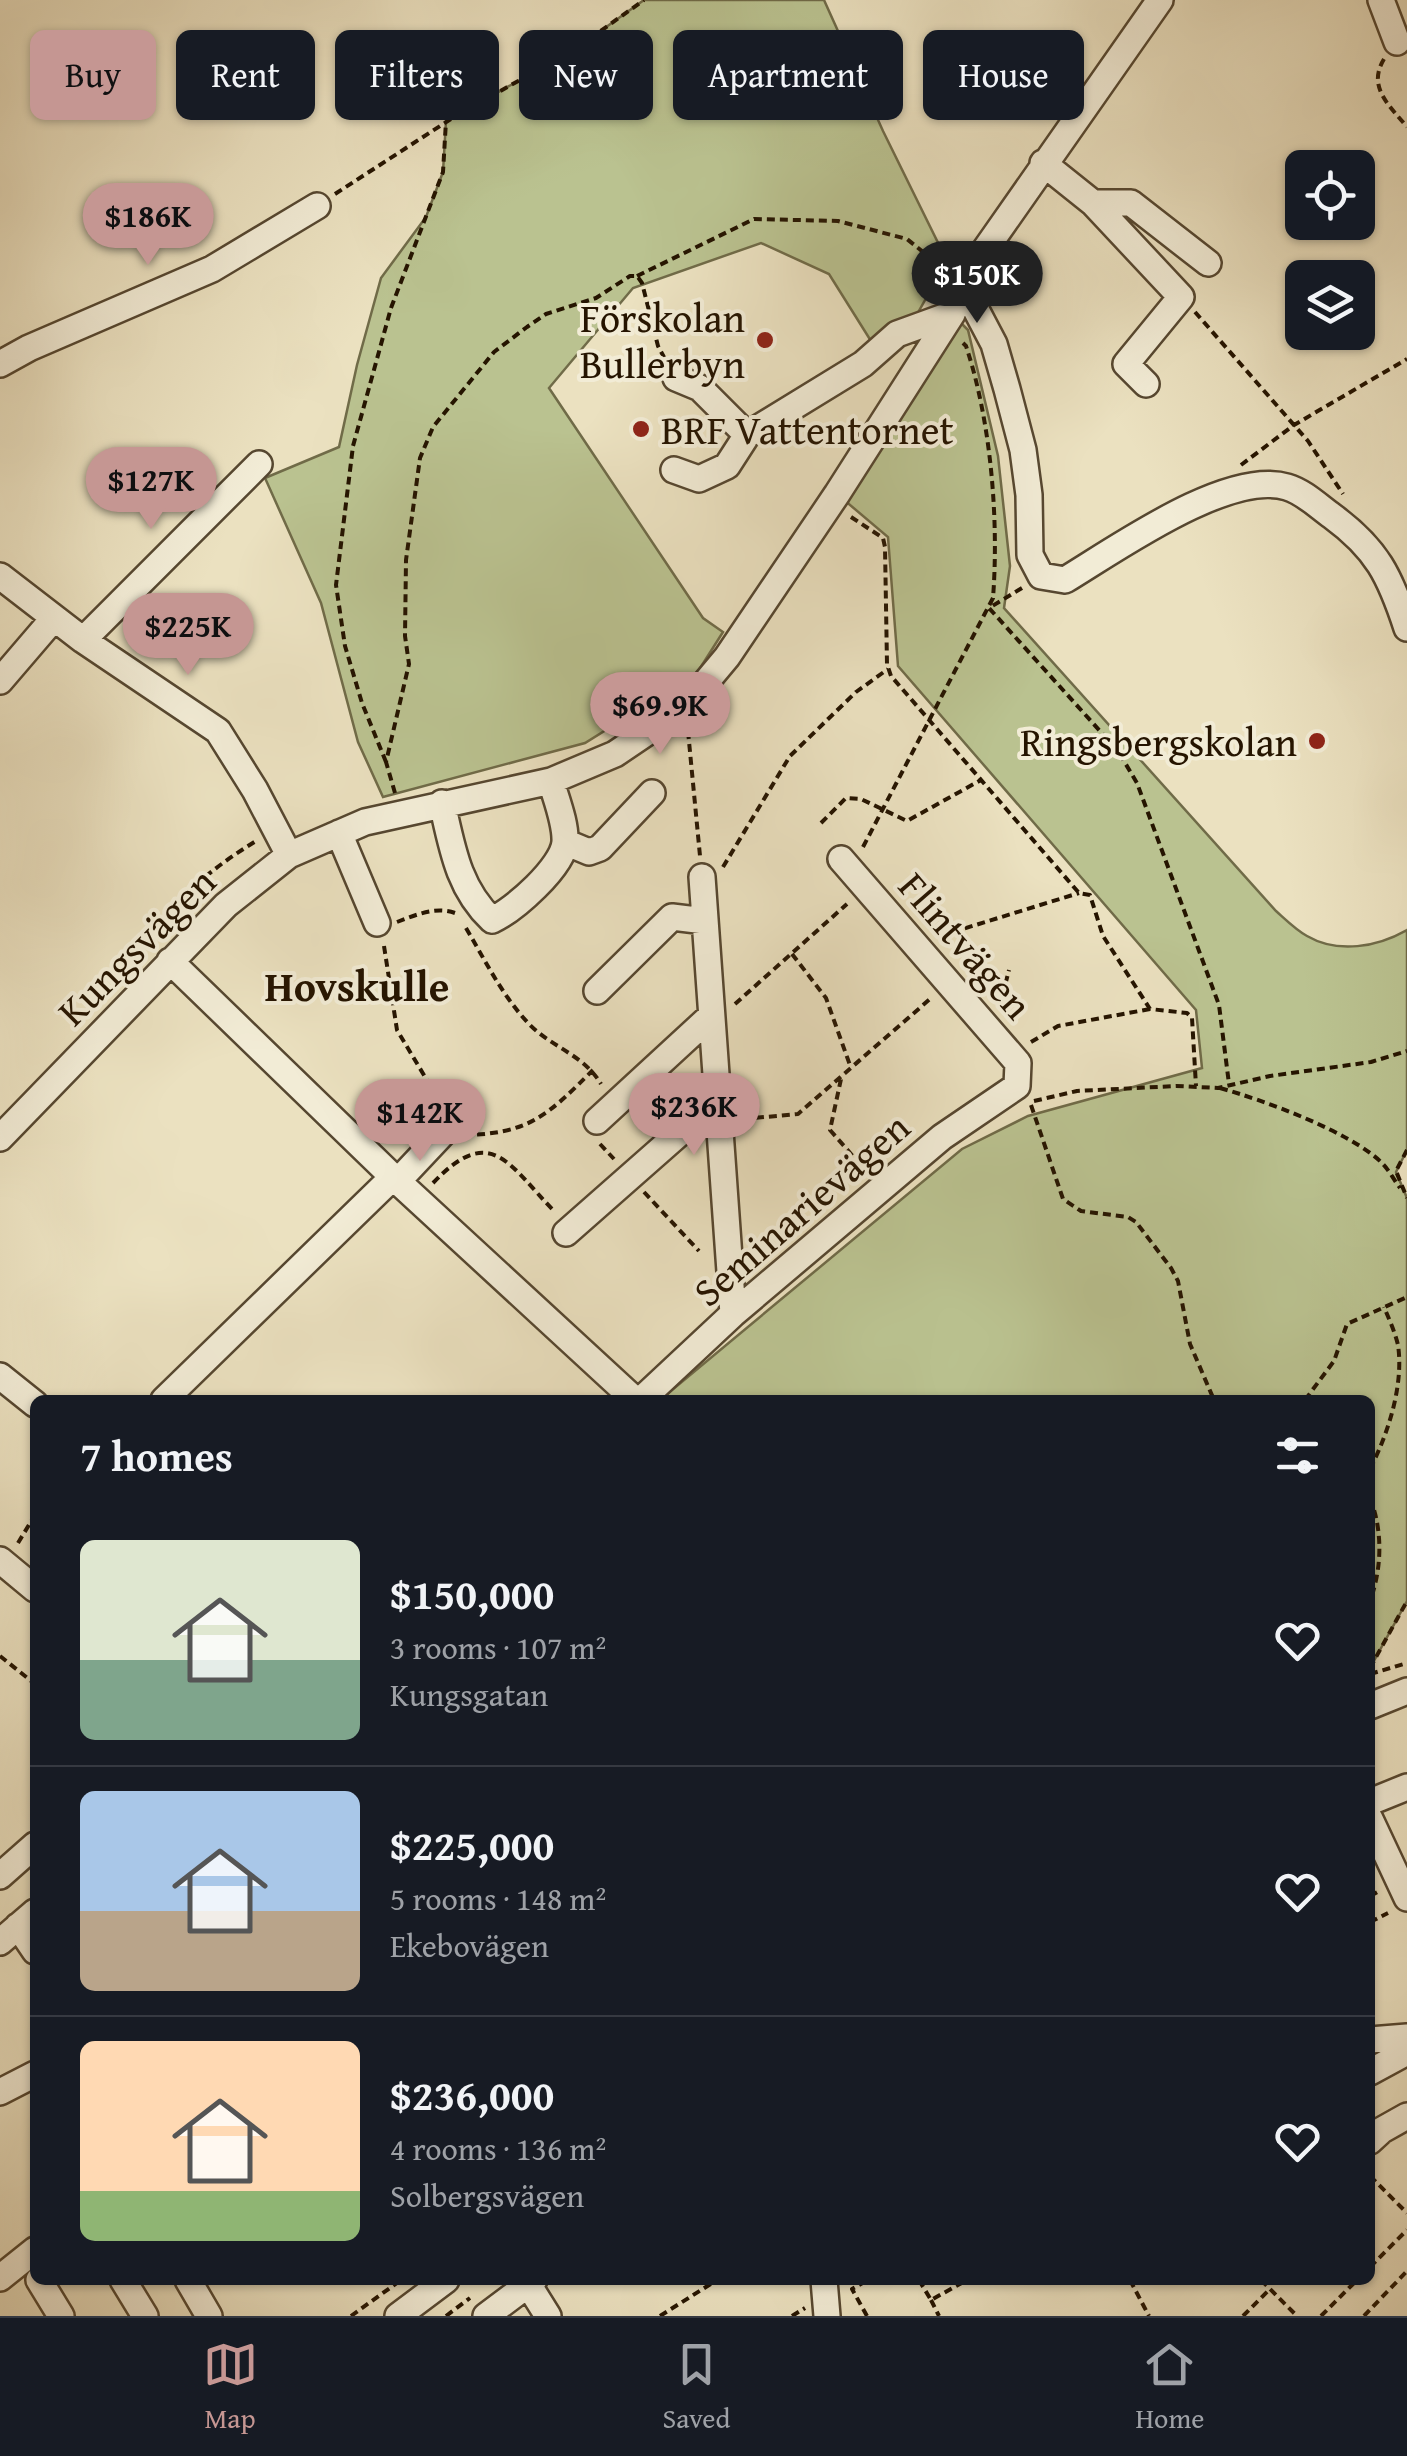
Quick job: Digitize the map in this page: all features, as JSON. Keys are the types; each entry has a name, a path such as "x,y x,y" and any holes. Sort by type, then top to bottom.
{"street":[{"name":"Kungsvägen","path":"0,1138 164,954 288,855 365,822 551,781 691,719 727,656 947,322 963,285 1043,163 1160,0"},
{"path":"1381,0 1397,42"},
{"path":"1043,163 1093,203 1181,298 1126,364 1146,384"},
{"path":"1093,203 1132,203 1208,263"},
{"path":"0,364 212,270 317,206"},
{"path":"963,285 994,344 1007,389 1023,450 1030,555 1041,576 1065,580 1173,515 1216,495 1256,486 1284,486 1354,532 1391,578 1407,628"},
{"path":"674,470 699,479 727,466 747,436 863,364 897,334 947,322"},
{"path":"676,378 700,388 747,436"},
{"path":"83,640 259,464"},
{"path":"0,576 83,640 218,731 255,790 288,855"},
{"path":"0,681 54,618"},
{"path":"442,803 454,856 473,903 492,920 528,897 564,848 551,781"},
{"path":"565,842 588,852 600,848 652,793"},
{"path":"339,833 377,923"},
{"name":"Flintvägen","path":"852,872 1018,1063 1024,1094"},
{"path":"712,874 705,920 734,1314"},
{"path":"598,992 672,917 705,920"},
{"path":"164,954 395,1179 633,1395"},
{"path":"605,1114 710,1013"},
{"name":"Seminarievägen","path":"644,1395 942,1137 1024,1094"},
{"path":"569,1231 718,1111"},
{"path":"169,1395 445,1131"},
{"path":"0,1376 30,1400"},
{"path":"2,1561 30,1585"},
{"path":"1375,1704 1407,1691"},
{"path":"1375,1800 1407,1787"},
{"path":"1375,1825 1397,1852 1407,1898"},
{"path":"0,1876 30,1849"},
{"path":"1375,2040 1407,2038"},
{"path":"1375,2069 1407,2052"},
{"path":"0,2092 30,2077"},
{"path":"1375,2137 1407,2116"},
{"path":"0,2278 30,2267"},
{"path":"45,2285 61,2316"},
{"path":"125,2285 145,2316"},
{"path":"191,2285 210,2316"},
{"path":"398,2316 439,2285"},
{"path":"486,2316 527,2285"},
{"path":"532,2285 548,2316"},
{"path":"824,2285 827,2316"}],"path":[{"path":"317,206 446,122 574,50 644,0"},
{"path":"1397,42 1376,73 1377,87 1407,127"},
{"path":"400,813 345,646 336,585 352,446 391,308 443,172 446,122"},
{"path":"386,762 409,664 406,560 420,458 433,427 494,352 546,314 596,298 630,276 754,219 838,221 907,239 963,285"},
{"path":"637,276 658,346 676,378"},
{"path":"1181,298 1308,441 1347,501"},
{"path":"710,1013 791,953 852,872 993,598 994,498 975,373 966,346 947,322"},
{"path":"1233,470 1294,425 1407,359"},
{"path":"831,503 883,538 888,669 928,722 1078,893"},
{"path":"989,608 1041,576"},
{"path":"989,608 1118,751 1137,783 1219,1005 1230,1084"},
{"path":"712,874 790,756 856,692 888,669"},
{"path":"691,719 712,874"},
{"path":"677,739 691,719"},
{"path":"821,823 846,798 861,799 907,822 980,780"},
{"path":"164,954 164,926 185,897 234,854 276,829"},
{"path":"915,944 1078,893 1090,895 1103,936 1150,1009"},
{"path":"593,1070 550,1110 522,1129 485,1135 445,1131 447,1116 438,1096 396,1030 390,974 377,923 395,923 444,909 459,915 508,1001 534,1028 593,1070 605,1114"},
{"path":"791,953 826,998 851,1068"},
{"path":"992,1033 1009,970"},
{"path":"718,1111 798,1114 949,983"},
{"path":"1013,1057 1058,1026 1150,1009 1187,1013 1192,1018 1196,1086"},
{"path":"1218,1088 1372,1062 1407,1051"},
{"path":"842,1076 830,1130 882,1188"},
{"path":"1212,1395 1190,1344 1172,1268 1136,1222 1128,1217 1081,1210 1063,1199 1024,1094 1196,1086 1266,1101 1336,1134 1381,1162 1407,1198"},
{"path":"1400,1188 1396,1172 1407,1150"},
{"path":"417,1199 456,1159 472,1152 490,1154 504,1159 569,1231"},
{"path":"1310,1395 1334,1361 1348,1324 1407,1297"},
{"path":"1375,1459 1384,1442 1396,1382 1398,1348 1384,1307"},
{"path":"1375,1521 1380,1566 1375,1584"},
{"path":"2,1561 30,1528"},
{"path":"1375,1661 1407,1600"},
{"path":"0,1656 30,1680"},
{"path":"1375,1670 1407,1664"},
{"path":"1375,2181 1407,2213"},
{"path":"1375,2262 1407,2230"},
{"path":"1364,2316 1407,2271"},
{"path":"350,2316 393,2285"},
{"path":"660,2316 709,2285"},
{"path":"859,2285 852,2289 867,2316"},
{"path":"922,2285 939,2316"},
{"path":"930,2300 958,2285"},
{"path":"1133,2285 1149,2316"},
{"path":"1266,2285 1298,2316"},
{"path":"1322,2316 1352,2285"},
{"path":"1243,2316 1270,2289"}],"green space":[{"path":"644,0 824,0 838,30 673,30 673,120 878,120 947,261 916,316 871,341 829,274 761,243 633,288 549,388 703,618 723,632 697,673 585,743 383,797 358,742 321,603 265,478 339,447 381,278 426,217 443,172 446,121 499,120 499,92 519,81 519,120 653,120 653,30 602,30"},
{"path":"952,314 968,330 998,456 1010,566 1004,608 1295,928 1319,942 1344,946 1383,941 1407,930 1407,1150 1396,1172 1407,1198 1407,1601 1375,1659 1375,1395 666,1395 962,1149 1028,1116 1202,1068 1196,1010 898,666 888,537 837,494"}],"place":[{"name":"Förskolan Bullerbyn","path":"765,340"},
{"name":"BRF Vattentornet","path":"641,429"},
{"name":"Ringsbergskolan","path":"1317,741"}],"district":[{"name":"Hovskulle","path":"357,985"}]}
